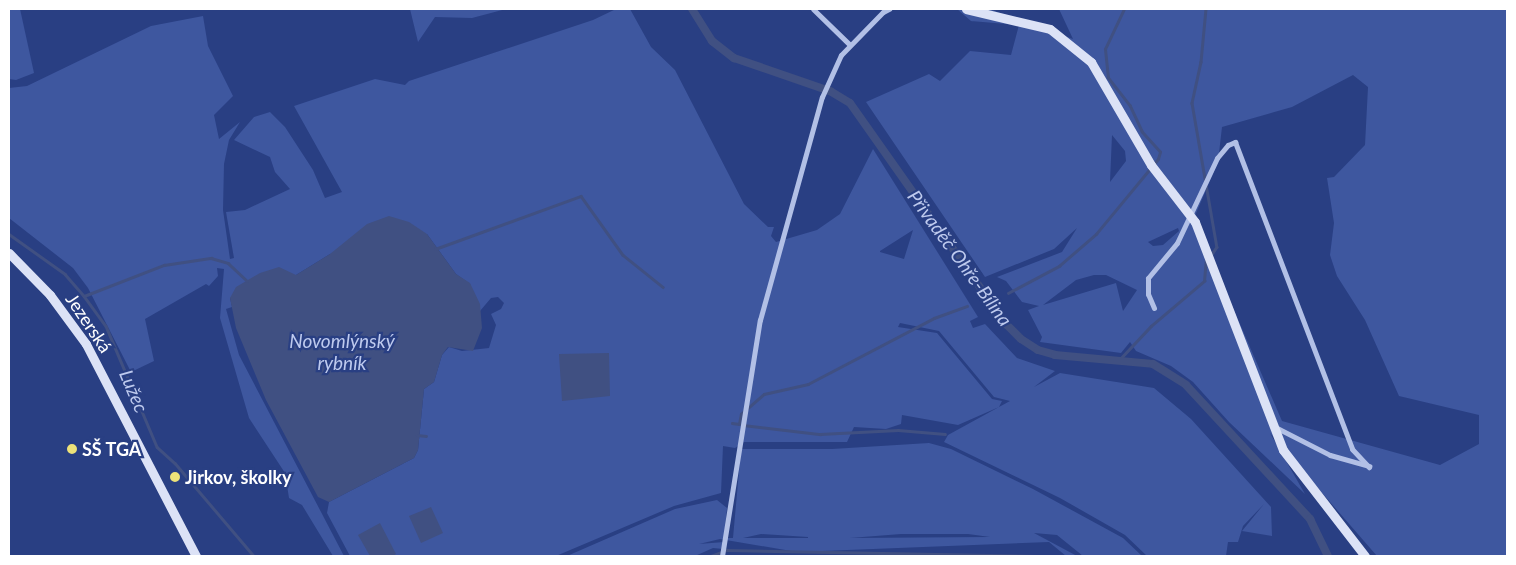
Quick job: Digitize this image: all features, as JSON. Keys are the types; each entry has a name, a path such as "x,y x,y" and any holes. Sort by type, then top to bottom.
{"street":[{"path":"812,9 850,44"},
{"path":"723,553 760,320 827,80 850,44 889,9"},
{"path":"966,9 1050,29 1076,48 1091,62 1151,165 1191,216 1227,298 1283,450 1365,556"},
{"path":"1154,308 1148,294 1148,278 1176,244 1217,158 1228,145 1235,142 1352,450 1369,467 1330,455 1275,427"},
{"name":"Jezerská","path":"9,253 50,295 86,344 196,556"}],"shaded area":[{"path":"9,9 20,9 34,73 16,80 9,79"},
{"path":"410,9 506,9 472,18 435,17 418,42"},
{"path":"616,9 630,9 651,47 675,70 744,204 768,227 774,227 771,236 776,242 817,230 840,214 873,149 978,317 970,321 973,328 985,324 1017,358 1055,371 1034,387 1060,373 1154,388 1191,419 1271,507 1272,536 1242,531 1264,504 1243,526 1238,542 1228,542 1226,556 1147,556 1125,535 1060,498 944,442 948,435 999,407 958,425 902,415 901,424 886,429 854,427 847,442 744,442 735,448 723,446 721,493 674,506 556,556 350,556 327,513 329,502 414,458 418,450 424,389 434,382 442,355 449,347 462,351 489,348 496,325 491,314 501,309 504,303 498,297 491,298 480,311 470,284 456,274 427,234 330,254 296,275 230,298 232,307 226,309 239,355 344,556 333,556 302,505 289,498 285,473 249,418 220,318 224,269 217,268 218,276 209,286 206,284 145,319 154,361 131,372 88,288 73,268 9,218 9,88 27,86 151,26 203,16 208,46 233,96 214,115 219,139 240,122 229,140 224,164 223,210 230,259 234,258 226,212 245,210 290,189 275,172 270,157 234,140 254,117 270,112 285,127 313,170 325,198 342,192 294,106 375,79 405,85 409,81 593,20","holes":["913,230 904,259 880,252 880,251","900,323 939,331 994,397 1010,401 999,407 1002,401 992,399 937,333 898,327"]},
{"path":"957,9 989,9 1073,39 1059,9 1507,9 1507,556 1377,556 1270,433 1305,494 1229,422 1193,382 1171,366 1136,351 1130,342 1121,353 1040,342 1042,337 1028,310 1039,306 1022,302 1006,281 997,277 1062,252 1077,228 1054,249 985,277 866,102 929,74 940,81 970,51 1011,55 1019,25 971,21","holes":["1353,75 1368,87 1365,145 1334,177 1327,178 1334,223 1330,255 1337,276 1365,320 1399,396 1479,415 1479,444 1440,465 1282,421 1194,218 1218,162 1222,127 1292,107","1112,135 1125,151 1126,161 1110,182","1178,228 1179,231 1163,245 1153,246 1148,242","1094,275 1106,275 1137,290 1123,311 1116,283 1043,305 1076,280"]},
{"path":"929,443 951,449 1033,489 1123,538 1142,556 1083,556 1057,535 1034,533 1077,556 1066,556 1049,542 797,552 720,539 699,544 724,542 723,549 713,548 695,556 567,556 675,509 717,500 727,508 724,538 733,538 741,449 832,449","holes":["761,534 808,537 808,538 743,538","901,534 968,534 990,537 850,538"]}],"water":[{"name":"Novomlýnský rybník","path":"389,216 409,222 427,234 456,274 470,283 480,304 482,328 473,351 448,347 442,355 434,382 424,389 418,450 414,458 329,502 318,497 266,400 236,328 230,298 236,287 260,273 279,267 296,275 330,254 367,224"},
{"path":"609,353 610,396 562,401 559,354"},
{"path":"431,507 443,533 421,543 409,516"},
{"path":"380,523 396,554 393,556 370,556 358,535"}],"waterway":[{"name":"Přivaděč Ohře-Bílina","path":"692,9 712,41 734,58 830,91 850,103 1006,324 1021,339 1038,350 1055,355 1153,364 1186,385 1310,519 1328,556"},
{"path":"1008,293 1059,266 1096,234 1158,159 1160,152 1142,132 1130,106 1108,78 1105,49 1124,9"},
{"path":"1206,9 1201,62 1192,103 1217,247 1211,256"},
{"path":"435,249 581,196 623,255 663,287"},
{"name":"Lužec","path":"9,234 65,274 84,296 106,326 157,447 175,463 254,556"},
{"path":"84,296 164,265 211,258 228,263 247,281"},
{"path":"1118,361 1151,326 1204,281 1206,259"},
{"path":"732,423 739,424 741,414 764,394 808,384 934,318 967,306"},
{"path":"743,425 820,434 898,430 945,434"},
{"path":"417,435 426,436"},
{"name":"Lužec","path":"711,556 727,550 1038,556"}],"place":[{"name":"SŠ TGA","path":"72,449"},
{"name":"Jirkov, školky","path":"175,477"}]}
